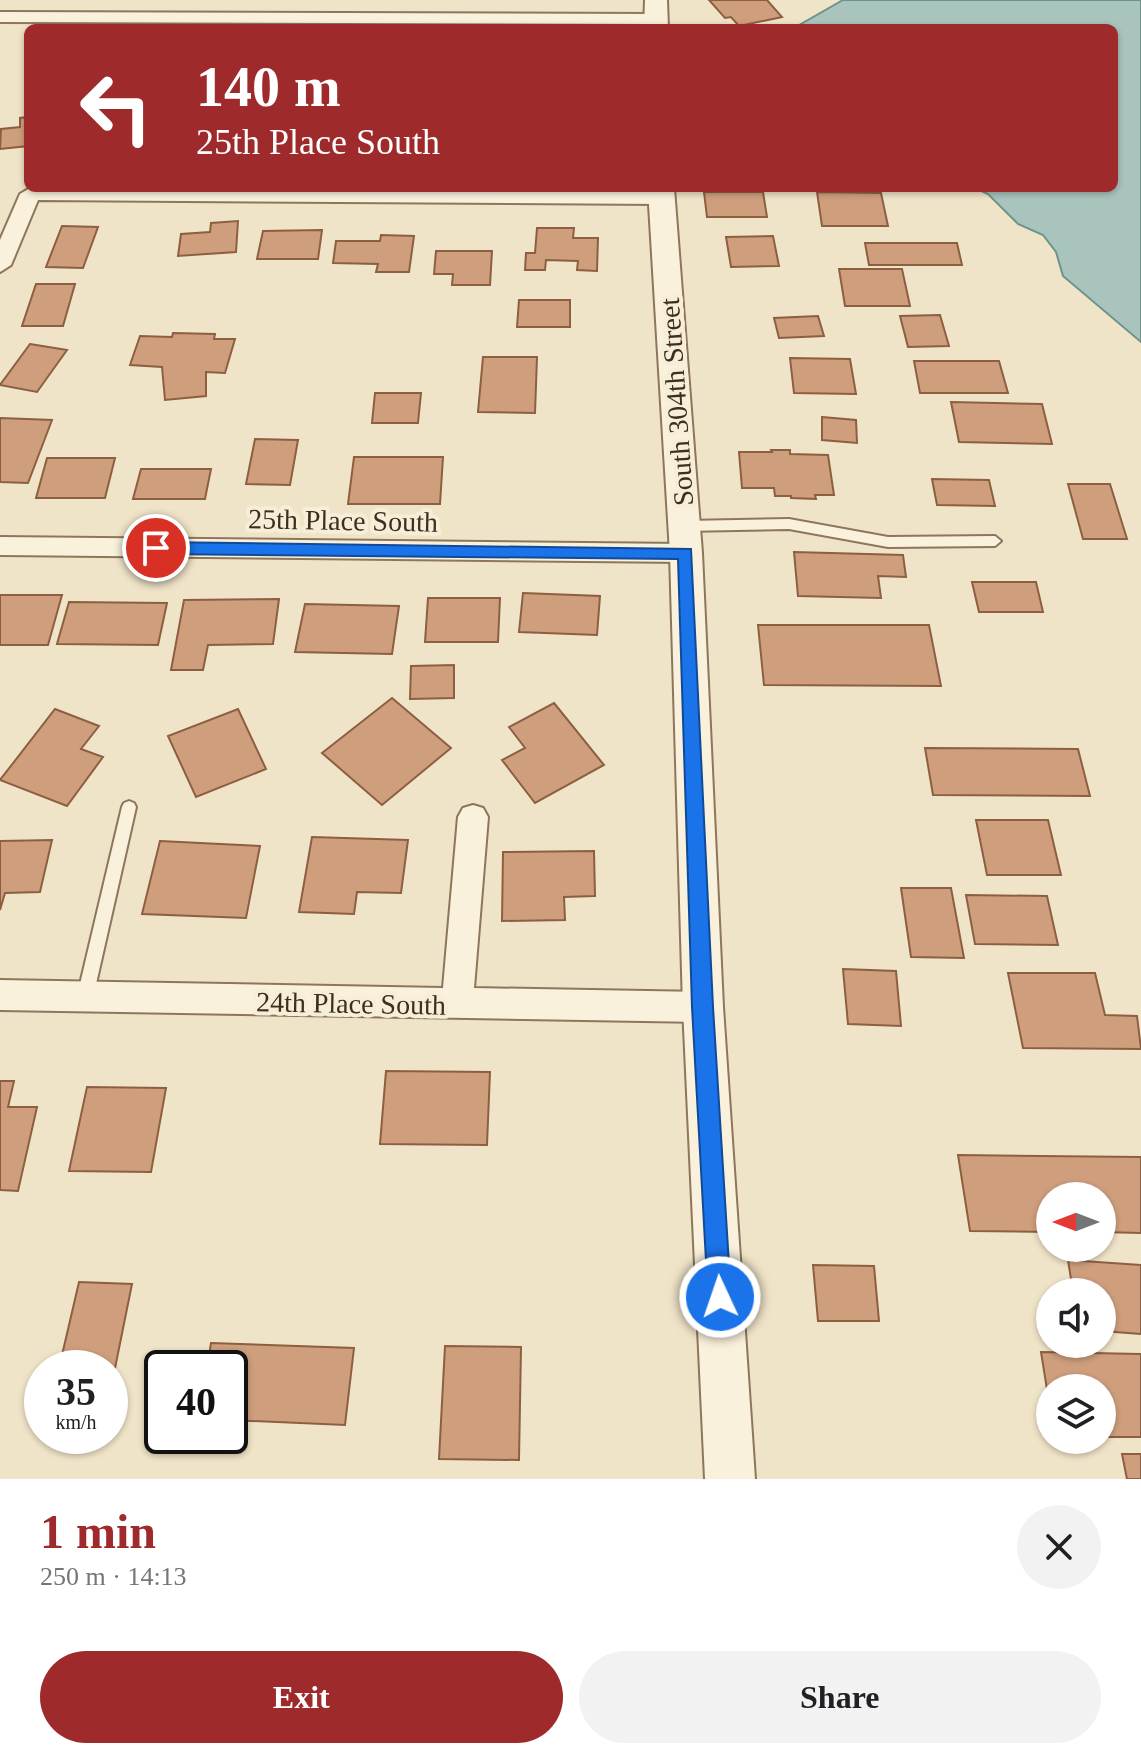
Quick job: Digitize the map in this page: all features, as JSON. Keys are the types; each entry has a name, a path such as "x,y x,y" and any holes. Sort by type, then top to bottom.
{"street":[{"path":"0,17 46,8 396,8 656,16"},
{"path":"0,265 30,194 662,193"},
{"name":"South 304th Street","path":"662,193 685,539 703,1007 730,1479"},
{"name":"25th Place South","path":"0,546 685,539"},
{"path":"457,1005 473,817"},
{"name":"24th Place South","path":"0,995 703,1007"}],"lane":[{"path":"685,539 789,524 888,542 995,541"},
{"path":"85,997 129,807"}],"water":[{"path":"843,0 1141,0 1141,342 1063,276 1056,252 1043,235 1018,224 984,192 1118,192 1118,24 801,24"}],"building":[{"path":"709,0 767,0 782,17 749,24 737,24 731,17 725,18"},
{"path":"20,118 24,118 24,146 0,149 1,129 20,127"},
{"path":"704,192 763,192 767,217 707,217"},
{"path":"817,192 881,193 888,226 822,226"},
{"path":"238,221 236,252 178,256 181,234 210,232 211,223"},
{"path":"62,226 98,227 83,268 46,267"},
{"path":"537,228 574,228 573,238 598,238 597,271 577,270 578,261 546,260 545,270 525,270 526,253 535,253"},
{"path":"322,230 318,259 257,259 263,231"},
{"path":"381,235 414,236 409,272 376,272 378,264 333,263 336,241 380,241"},
{"path":"773,236 779,266 731,267 726,237"},
{"path":"865,243 957,243 962,265 869,265"},
{"path":"436,251 492,251 490,285 452,285 453,274 434,274"},
{"path":"839,269 902,269 910,306 845,306"},
{"path":"36,284 75,284 63,326 22,326"},
{"path":"519,300 570,300 570,327 517,327"},
{"path":"940,315 949,346 908,347 900,316"},
{"path":"818,316 824,336 779,338 774,318"},
{"path":"173,333 215,334 214,339 235,339 225,373 206,372 206,396 165,400 162,367 130,365 140,336 172,337"},
{"path":"30,344 67,350 37,392 0,385"},
{"path":"483,357 537,357 535,413 478,412"},
{"path":"790,358 850,359 856,394 794,393"},
{"path":"914,361 999,361 1008,393 920,393"},
{"path":"375,393 421,393 418,423 372,423"},
{"path":"951,402 1042,404 1052,444 959,442"},
{"path":"822,417 856,420 857,443 822,440"},
{"path":"0,418 52,420 28,483 0,482"},
{"path":"255,439 298,440 290,485 246,484"},
{"path":"771,450 828,455 834,495 815,495 816,499 791,498 775,496 774,488 742,488 739,452"},
{"path":"354,457 443,457 440,504 348,504"},
{"path":"47,458 115,458 105,498 36,498"},
{"path":"141,469 211,469 205,499 133,499"},
{"path":"932,479 989,480 995,506 937,505"},
{"path":"1068,484 1110,484 1127,539 1083,539"},
{"path":"794,552 903,555 906,577 878,576 881,598 798,596"},
{"path":"972,582 1036,582 1043,612 979,612"},
{"path":"523,593 600,596 597,635 519,632"},
{"path":"0,595 62,595 48,645 0,645"},
{"path":"428,598 500,598 498,642 425,642"},
{"path":"279,599 273,644 208,645 203,670 171,670 184,600"},
{"path":"69,602 167,603 158,645 57,644"},
{"path":"305,604 399,606 392,654 295,652"},
{"path":"758,625 929,625 941,686 764,685"},
{"path":"454,665 454,698 410,699 411,666"},
{"path":"392,698 451,748 382,805 322,753"},
{"path":"554,703 604,765 535,803 502,760 525,748 509,727"},
{"path":"55,709 99,726 81,749 103,757 67,806 0,780"},
{"path":"238,709 266,769 196,797 168,736"},
{"path":"925,748 1078,749 1090,796 933,795"},
{"path":"976,820 1048,820 1061,875 987,875"},
{"path":"312,837 408,840 401,893 357,892 354,914 299,912"},
{"path":"52,840 40,892 5,893 0,910 0,841"},
{"path":"160,841 260,846 246,918 142,914"},
{"path":"594,851 595,896 564,897 565,920 502,921 503,852"},
{"path":"901,888 951,888 964,958 911,957"},
{"path":"966,895 1047,896 1058,945 975,944"},
{"path":"843,969 896,971 901,1026 848,1024"},
{"path":"1008,973 1095,973 1105,1015 1137,1016 1141,1049 1023,1048"},
{"path":"386,1071 490,1072 487,1145 380,1144"},
{"path":"0,1081 14,1081 8,1107 37,1107 18,1191 0,1190"},
{"path":"87,1087 166,1088 151,1172 69,1171"},
{"path":"958,1155 1141,1157 1141,1233 1116,1232 1116,1182 1036,1182 1036,1232 970,1231"},
{"path":"1068,1262 1141,1265 1141,1334 1116,1332 1116,1278 1071,1278"},
{"path":"813,1265 874,1266 879,1321 818,1321"},
{"path":"79,1282 132,1284 119,1350 63,1350"},
{"path":"211,1343 354,1348 345,1425 248,1421 248,1350 210,1350"},
{"path":"445,1346 521,1347 519,1460 439,1459"},
{"path":"1116,1354 1141,1354 1141,1437 1116,1437 1116,1374 1045,1374 1042,1358 1116,1358"},
{"path":"1122,1454 1141,1454 1141,1479 1127,1479"}],"route":[{"path":"156,548 686,553 703,1007 720,1297"}]}
